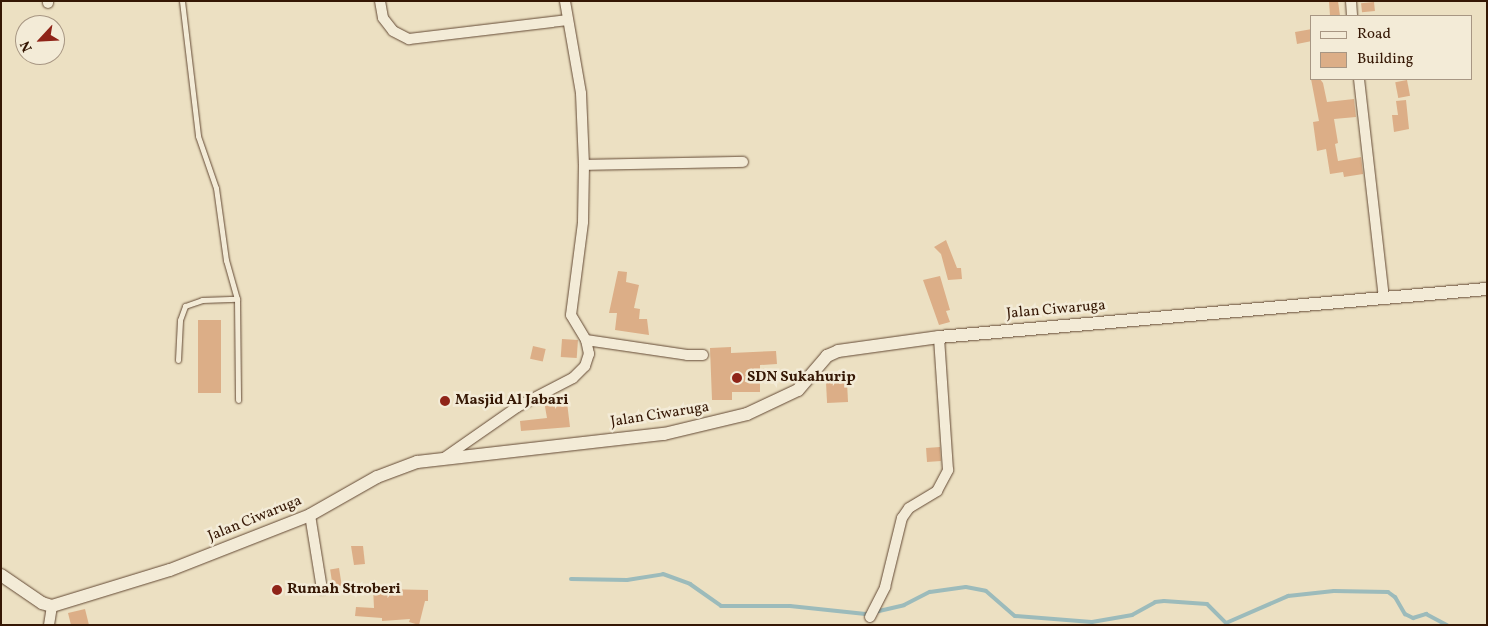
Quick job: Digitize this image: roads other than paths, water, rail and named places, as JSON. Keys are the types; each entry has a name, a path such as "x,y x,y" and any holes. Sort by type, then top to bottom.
{"street":[{"path":"380,1 383,18 392,31 409,39 568,20"},
{"path":"444,458 516,407 573,378 587,360 586,340 573,321 571,308 583,222 584,165 581,94 565,1"},
{"path":"1351,1 1352,15"},
{"path":"1359,80 1384,297"},
{"path":"584,165 743,162"},
{"name":"Jalan Ciwaruga","path":"52,606 170,570 310,515 377,477 417,462 664,434 708,425 783,399 798,390 828,356 838,351 939,337 1487,289"},
{"path":"870,617 885,587 902,518 909,508 937,491 948,470 939,337"},
{"path":"586,340 687,356 703,355"},
{"path":"310,515 322,589"},
{"path":"1,575 42,603 52,606 49,625"}],"lane":[{"path":"182,1 198,136 216,188 226,260 237,299 238,400"},
{"path":"178,360 180,320 185,306 202,300 237,299"}],"waterway":[{"path":"571,579 627,580 663,574 690,584 721,606 790,606 866,614 904,605 930,592 966,587 986,591 1015,616 1092,622 1132,615 1155,602 1164,601 1207,604 1226,623 1288,596 1334,591 1388,592 1395,597 1405,614 1413,618 1426,614 1447,625"}],"place":[{"name":"SDN Sukahurip","path":"737,378"},
{"name":"Masjid Al Jabari","path":"445,401"},
{"name":"Rumah Stroberi","path":"277,590"}]}
